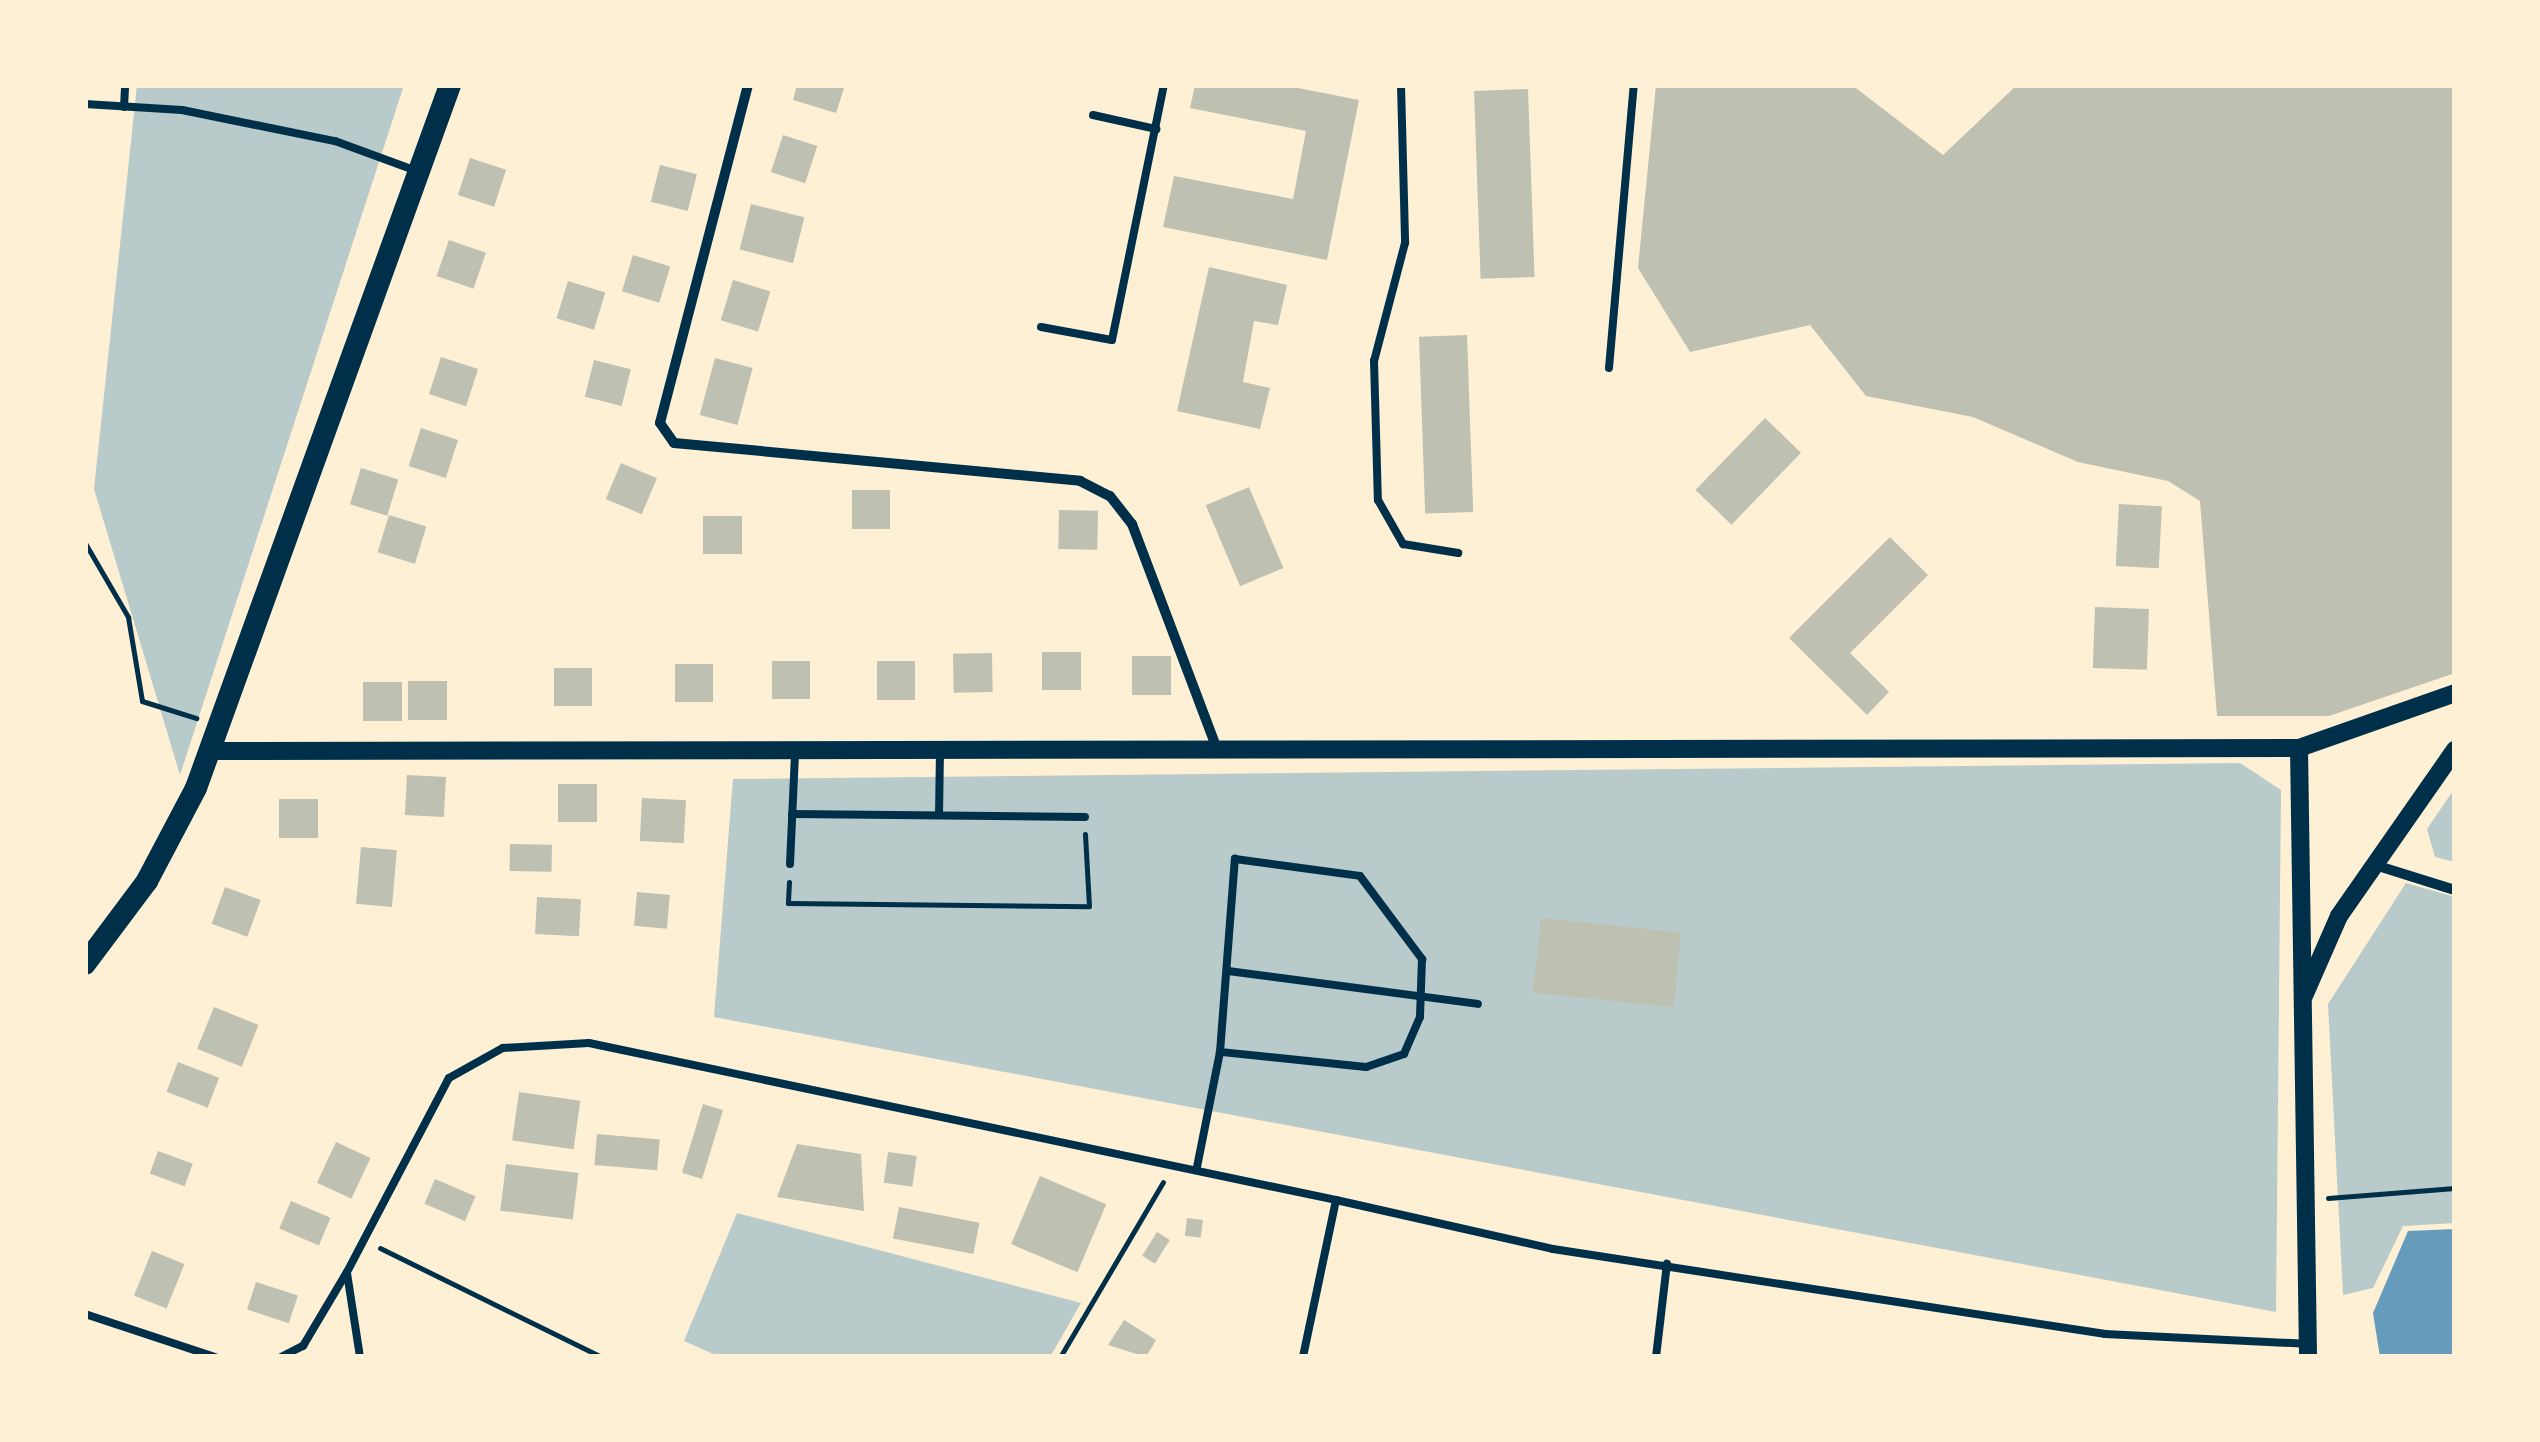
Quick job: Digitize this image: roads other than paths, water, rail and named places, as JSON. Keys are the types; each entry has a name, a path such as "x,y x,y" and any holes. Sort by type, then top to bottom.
{"main road":[{"path":"85,964 147,881 209,751 450,85"}],"street":[{"path":"748,85 660,424 674,443 1080,481 1110,496 1132,524 1218,752"},
{"path":"209,751 940,754 2300,748 2455,693"},
{"path":"2300,748 2299,1009 2308,1351"},
{"path":"2299,1009 2318,955 2372,865 2455,750"},
{"path":"2372,865 2455,890"}],"lane":[{"path":"124,107 125,85"},
{"path":"1041,327 1112,340 1164,85"},
{"path":"1401,85 1405,243 1374,361 1378,500 1403,544 1458,553"},
{"path":"1609,368 1634,85"},
{"path":"85,104 335,141 419,172"},
{"path":"1093,115 1156,128"},
{"path":"790,864 795,754"},
{"path":"939,815 940,754"},
{"path":"792,814 1084,817"},
{"path":"1197,1167 1220,1052 1235,859 1360,876 1422,959 1420,1017 1404,1054 1366,1067 1220,1052"},
{"path":"1228,971 1478,1004"},
{"path":"281,1357 303,1346 347,1272 449,1078 503,1048 588,1043 1174,1162 1336,1200 1667,1264 2104,1334 2308,1351"},
{"path":"1303,1357 1336,1200"},
{"path":"1656,1357 1667,1264"},
{"path":"347,1272 360,1357"},
{"path":"85,1314 214,1357"}],"water":[{"path":"2455,1229 2455,1357 2380,1357 2373,1313 2408,1231"}]}
